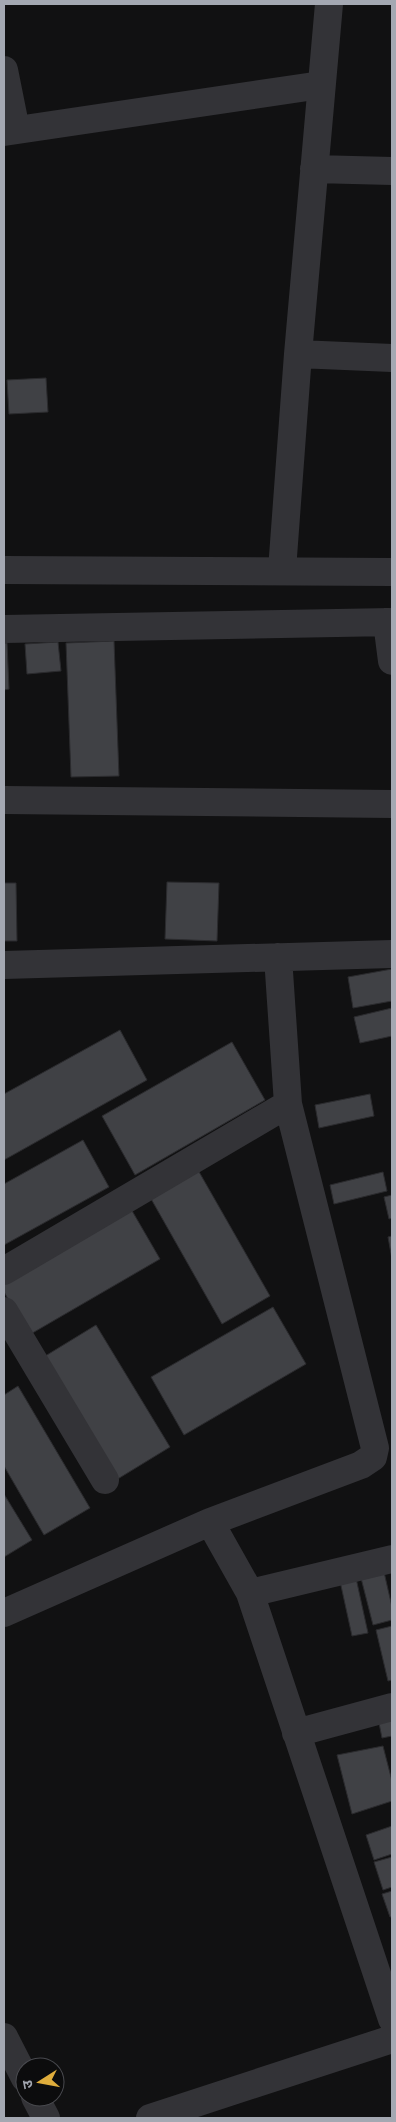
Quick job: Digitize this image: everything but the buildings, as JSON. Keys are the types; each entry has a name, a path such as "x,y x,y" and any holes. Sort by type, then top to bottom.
{"street":[{"path":"282,570 298,354 329,4"},
{"path":"4,70 10,131 322,85"},
{"path":"314,169 392,171"},
{"path":"298,354 392,358"},
{"path":"4,570 392,572"},
{"path":"4,629 389,622 392,661"},
{"path":"4,800 392,804"},
{"path":"4,965 392,954"},
{"path":"4,1613 210,1522 361,1465 373,1457 375,1448 288,1104 278,957"},
{"path":"4,1271 288,1104"},
{"path":"4,1311 105,1480"},
{"path":"210,1522 250,1593 392,2019"},
{"path":"250,1593 392,1559"},
{"path":"296,1733 392,1707"},
{"path":"4,2037 15,2058"},
{"path":"150,2118 392,2039"}]}
